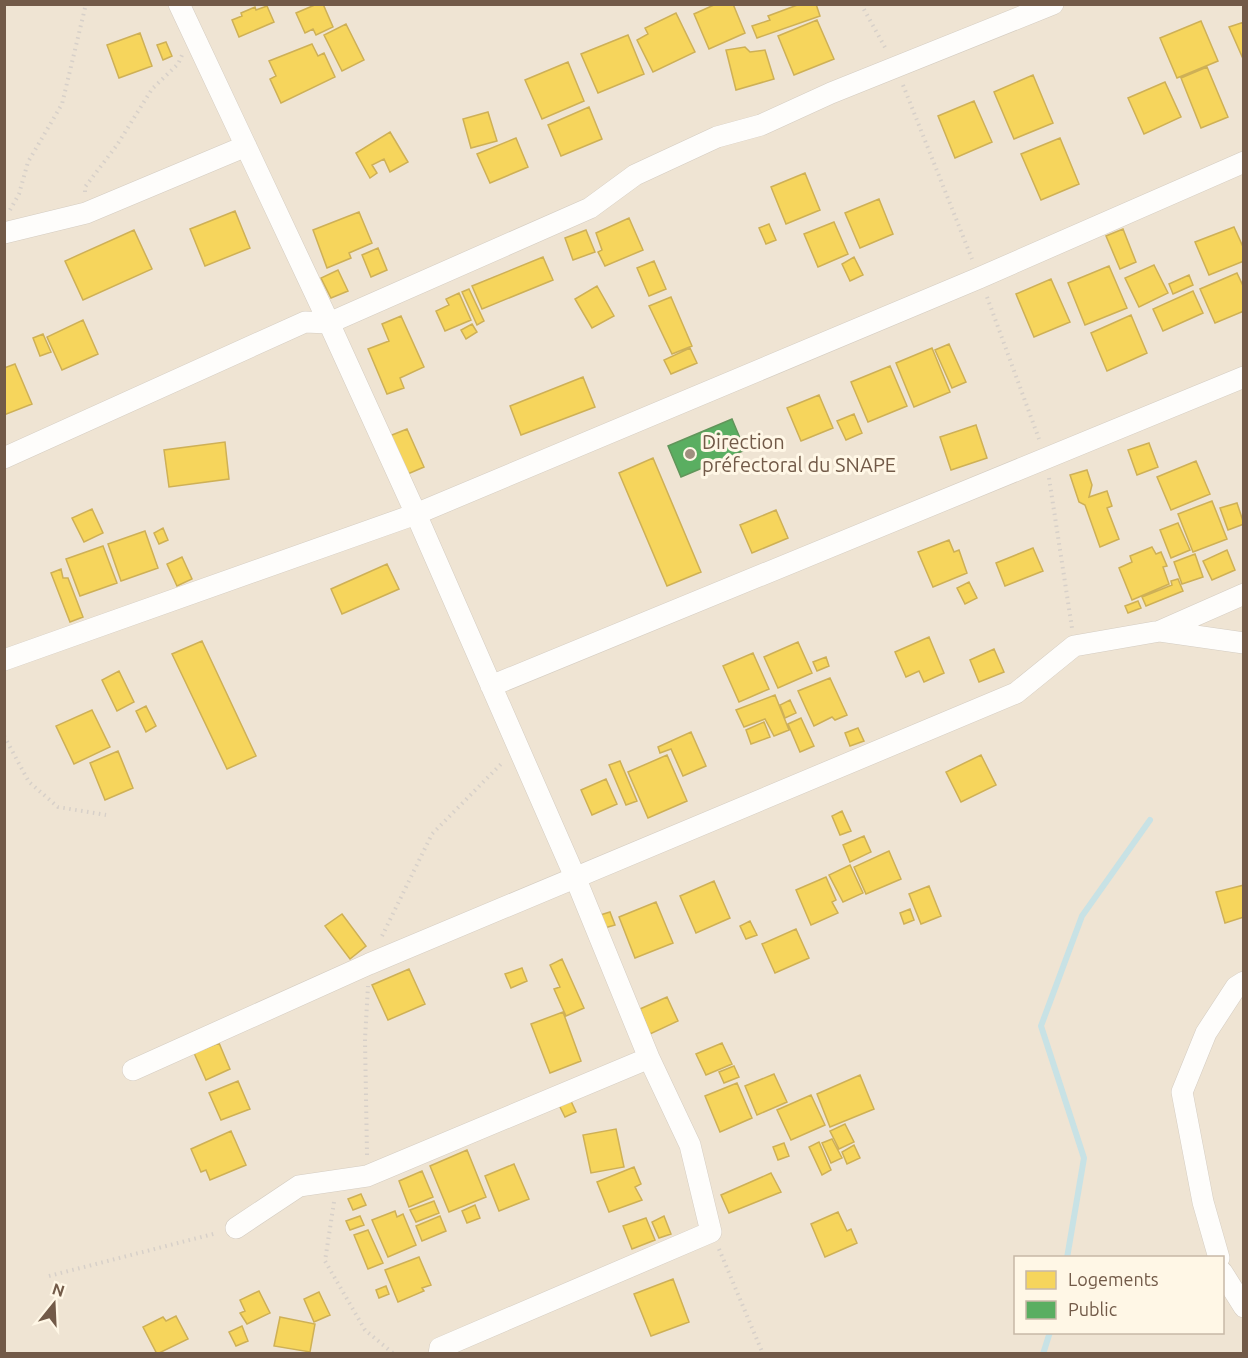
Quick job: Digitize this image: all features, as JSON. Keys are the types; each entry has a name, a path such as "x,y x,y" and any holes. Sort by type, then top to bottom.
{"street":[{"path":"179,4 416,514 575,877 649,1058 690,1144 711,1232 440,1348 439,1353"},
{"path":"4,458 305,322 329,323 590,207 635,176 717,137 761,125 831,93 1053,4"},
{"path":"4,233 86,213 246,146"},
{"path":"4,660 416,514 980,278 1244,162"},
{"path":"492,687 1244,377"},
{"path":"133,1070 369,964 1016,693 1074,646 1160,631 1244,594"},
{"path":"1160,631 1244,644"},
{"path":"1219,1256 1203,1202 1182,1092 1206,1033 1236,987 1244,982"},
{"path":"236,1228 299,1186 367,1176 649,1058"},
{"path":"1224,1275 1244,1307"}],"path":[{"path":"9,212 20,194 28,162 62,104 86,4"},
{"path":"861,4 896,68 980,278 1046,457 1074,646"},
{"path":"86,213 85,187 117,145 152,89 178,64 193,34"},
{"path":"4,736 29,782 58,807 106,815"},
{"path":"337,1180 325,1261 365,1330 394,1353"},
{"path":"49,1276 236,1228"},
{"path":"711,1232 763,1353"}],"shaded area":[{"path":"5,5 1243,5 1243,1353 5,1354"}],"building: Logements":[{"path":"317,4 323,4 333,27 316,35 313,29 305,33 296,13"},
{"path":"716,4 733,4 745,33 709,49 694,14"},
{"path":"800,4 816,4 820,16 757,38 752,26 770,20 768,16"},
{"path":"267,6 274,22 239,37 232,20 255,7 256,10"},
{"path":"676,13 695,52 653,72 637,40 648,34 645,28"},
{"path":"817,20 834,59 794,75 778,36"},
{"path":"1201,21 1218,61 1177,78 1160,38"},
{"path":"1244,22 1244,61 1229,27"},
{"path":"346,24 364,60 342,71 324,35"},
{"path":"140,33 152,66 119,78 107,45"},
{"path":"628,35 644,74 598,93 581,54"},
{"path":"166,42 172,56 163,60 157,45"},
{"path":"312,44 318,56 324,53 335,77 281,103 270,79 276,76 269,61"},
{"path":"745,47 750,52 765,50 774,79 736,90 726,50"},
{"path":"568,62 584,101 542,119 525,80"},
{"path":"1207,67 1228,117 1201,128 1181,78"},
{"path":"1033,75 1053,123 1014,139 994,92"},
{"path":"1165,82 1181,117 1144,134 1128,98"},
{"path":"974,101 992,142 955,158 938,116"},
{"path":"589,107 602,139 561,156 548,125"},
{"path":"488,112 497,141 471,148 463,119"},
{"path":"390,132 408,162 390,172 384,159 372,165 377,173 370,178 356,153"},
{"path":"516,138 528,167 490,183 477,154"},
{"path":"1060,138 1079,184 1041,200 1021,154"},
{"path":"805,173 820,210 786,224 771,187"},
{"path":"879,199 893,234 860,248 845,213"},
{"path":"235,211 250,248 205,266 190,229"},
{"path":"359,212 372,243 349,253 351,258 327,268 313,230"},
{"path":"629,218 643,250 605,266 598,252 602,250 596,233"},
{"path":"834,222 848,254 818,267 804,234"},
{"path":"769,224 776,240 766,244 759,228"},
{"path":"1234,227 1244,249 1244,261 1209,275 1195,242"},
{"path":"1123,229 1136,262 1120,269 1106,236"},
{"path":"134,230 152,269 83,300 65,261"},
{"path":"586,230 595,252 573,260 565,238"},
{"path":"378,248 387,270 371,277 362,255"},
{"path":"543,257 553,280 482,309 472,286"},
{"path":"854,257 863,275 850,281 842,264"},
{"path":"654,261 666,289 649,296 637,268"},
{"path":"1154,265 1168,293 1139,307 1125,278"},
{"path":"1109,266 1127,308 1085,325 1068,283"},
{"path":"338,270 348,291 331,298 321,278"},
{"path":"1237,273 1244,288 1244,311 1215,323 1200,289"},
{"path":"1189,275 1193,285 1173,294 1169,284"},
{"path":"1051,279 1070,322 1034,337 1016,294"},
{"path":"597,286 614,316 592,328 575,299"},
{"path":"469,289 484,321 477,325 462,292"},
{"path":"1193,291 1203,313 1163,331 1153,309"},
{"path":"459,293 471,320 445,331 436,311 449,305 446,299"},
{"path":"671,297 692,346 672,354 649,306"},
{"path":"1131,315 1147,353 1107,371 1091,333"},
{"path":"401,316 424,367 400,378 404,388 387,394 368,349 389,341 382,324"},
{"path":"83,320 98,354 62,370 47,337"},
{"path":"472,324 477,332 466,339 461,330"},
{"path":"43,334 51,352 40,356 33,338"},
{"path":"949,344 966,382 952,388 935,350"},
{"path":"690,348 697,363 671,374 664,360"},
{"path":"932,348 950,392 914,407 896,363"},
{"path":"15,364 32,404 4,415 4,368"},
{"path":"890,366 907,406 868,422 851,382"},
{"path":"583,377 595,407 521,435 510,406"},
{"path":"819,395 833,428 801,441 787,408"},
{"path":"854,414 862,433 846,440 837,421"},
{"path":"976,425 987,458 951,470 940,437"},
{"path":"407,429 424,467 403,476 387,437"},
{"path":"225,442 229,479 169,487 164,450"},
{"path":"1149,443 1158,467 1137,475 1128,450"},
{"path":"653,458 701,572 667,586 619,473"},
{"path":"1196,461 1210,494 1171,510 1157,477"},
{"path":"1087,470 1092,485 1089,497 1107,491 1112,506 1107,508 1119,539 1100,547 1085,505 1079,502 1070,475"},
{"path":"1212,501 1227,539 1193,552 1178,514"},
{"path":"1237,503 1244,524 1228,530 1220,508"},
{"path":"92,509 103,533 84,542 72,518"},
{"path":"776,510 788,538 752,553 740,525"},
{"path":"1178,523 1190,550 1171,558 1160,530"},
{"path":"163,528 168,540 159,544 154,533"},
{"path":"145,531 158,568 121,581 108,544"},
{"path":"949,540 954,552 959,550 967,573 933,587 918,552"},
{"path":"103,546 117,583 80,596 66,559"},
{"path":"1152,547 1156,554 1161,552 1167,566 1163,567 1169,584 1132,600 1119,568 1132,562 1130,556"},
{"path":"1033,548 1043,571 1005,586 996,563"},
{"path":"1227,550 1235,570 1212,580 1203,561"},
{"path":"1195,554 1203,577 1182,584 1174,562"},
{"path":"182,557 192,579 177,586 167,564"},
{"path":"387,564 399,589 342,614 331,589"},
{"path":"61,569 63,578 68,578 83,617 70,622 51,573"},
{"path":"1178,579 1183,591 1146,606 1142,597 1172,585 1171,581"},
{"path":"969,582 977,598 965,604 957,588"},
{"path":"1138,601 1141,608 1128,613 1125,606"},
{"path":"929,637 944,673 924,682 919,671 906,677 895,652"},
{"path":"202,641 256,756 227,769 172,654"},
{"path":"798,642 812,673 778,688 764,657"},
{"path":"994,649 1004,672 979,682 970,660"},
{"path":"753,653 769,689 739,702 723,666"},
{"path":"826,657 829,666 817,671 813,662"},
{"path":"119,671 134,702 117,711 102,680"},
{"path":"830,678 847,715 835,720 832,717 814,726 798,691"},
{"path":"775,695 789,730 774,736 765,719 744,727 736,710"},
{"path":"790,700 796,713 785,718 780,705"},
{"path":"146,706 156,726 146,732 136,711"},
{"path":"92,710 110,747 74,764 56,726"},
{"path":"801,718 814,746 800,752 788,724"},
{"path":"764,722 770,737 751,744 746,730"},
{"path":"858,728 864,741 850,746 845,733"},
{"path":"691,732 706,766 683,776 671,749 660,753 658,747"},
{"path":"118,751 133,788 105,800 90,763"},
{"path":"667,755 687,801 648,818 628,772"},
{"path":"981,755 996,785 961,802 946,772"},
{"path":"620,761 637,801 626,805 609,765"},
{"path":"606,779 617,804 592,815 581,790"},
{"path":"842,811 851,831 840,835 832,816"},
{"path":"864,836 871,852 850,862 843,845"},
{"path":"889,851 901,879 866,894 854,867"},
{"path":"850,865 863,893 843,902 829,875"},
{"path":"826,877 836,900 832,902 838,913 811,925 796,890"},
{"path":"714,881 730,918 696,933 680,896"},
{"path":"1244,885 1244,917 1225,923 1216,892"},
{"path":"929,886 941,916 921,924 909,894"},
{"path":"656,902 673,943 635,958 619,917"},
{"path":"910,909 914,920 904,924 900,913"},
{"path":"610,912 615,925 601,929 597,916"},
{"path":"342,914 366,946 350,959 325,926"},
{"path":"750,921 757,935 746,939 740,926"},
{"path":"796,929 809,958 775,973 762,944"},
{"path":"562,959 584,1008 566,1016 554,989 560,987 550,965"},
{"path":"522,968 527,981 511,988 505,974"},
{"path":"409,969 425,1004 388,1020 372,985"},
{"path":"667,997 678,1021 650,1034 640,1009"},
{"path":"563,1012 581,1061 550,1073 531,1024"},
{"path":"219,1043 230,1069 206,1080 194,1053"},
{"path":"722,1043 732,1064 706,1075 696,1054"},
{"path":"734,1066 739,1077 724,1083 719,1072"},
{"path":"774,1074 787,1102 757,1115 745,1086"},
{"path":"860,1075 874,1109 830,1127 817,1094"},
{"path":"238,1081 250,1109 221,1120 209,1093"},
{"path":"737,1083 752,1118 720,1132 705,1096"},
{"path":"811,1095 825,1125 791,1140 777,1110"},
{"path":"570,1099 576,1112 565,1117 559,1105"},
{"path":"845,1124 854,1142 839,1149 830,1131"},
{"path":"616,1129 624,1167 591,1173 583,1135"},
{"path":"231,1131 246,1165 210,1180 206,1170 201,1172 191,1149"},
{"path":"832,1139 842,1158 831,1163 822,1143"},
{"path":"819,1142 831,1170 822,1175 809,1147"},
{"path":"784,1143 789,1156 778,1160 773,1147"},
{"path":"854,1145 860,1158 847,1164 842,1152"},
{"path":"467,1150 486,1197 449,1212 430,1166"},
{"path":"514,1164 529,1199 499,1211 485,1176"},
{"path":"634,1167 641,1184 635,1187 642,1200 609,1212 597,1182"},
{"path":"422,1171 433,1197 409,1207 399,1181"},
{"path":"771,1173 781,1192 729,1213 721,1195"},
{"path":"361,1194 366,1205 353,1210 348,1199"},
{"path":"434,1201 439,1213 416,1222 410,1210"},
{"path":"475,1205 480,1218 467,1223 462,1211"},
{"path":"395,1211 397,1217 403,1214 416,1245 388,1257 372,1220"},
{"path":"838,1212 847,1231 851,1229 857,1243 825,1257 811,1224"},
{"path":"360,1216 364,1225 350,1230 346,1221"},
{"path":"440,1216 446,1231 422,1241 416,1226"},
{"path":"664,1216 671,1234 659,1238 652,1222"},
{"path":"646,1218 655,1240 632,1249 623,1226"},
{"path":"368,1230 383,1263 368,1269 354,1235"},
{"path":"419,1257 431,1285 422,1288 424,1291 398,1302 385,1270"},
{"path":"673,1279 689,1322 651,1336 634,1294"},
{"path":"386,1286 389,1294 379,1298 376,1290"},
{"path":"259,1291 270,1313 247,1324 240,1313 245,1311 240,1300"},
{"path":"319,1292 330,1315 314,1322 304,1299"},
{"path":"176,1316 188,1339 157,1354 143,1327 163,1317 166,1321"},
{"path":"280,1317 315,1324 310,1352 274,1346"},
{"path":"242,1326 248,1341 236,1346 229,1332"}],"building: Public":[{"path":"732,419 745,450 681,477 668,446"}],"waterway":[{"path":"1067,1256 1084,1158 1041,1026 1082,916 1150,820"},
{"path":"1043,1354 1049,1334"}],"place":[{"name":"Direction préfectoral du SNAPE","path":"690,454"}]}
